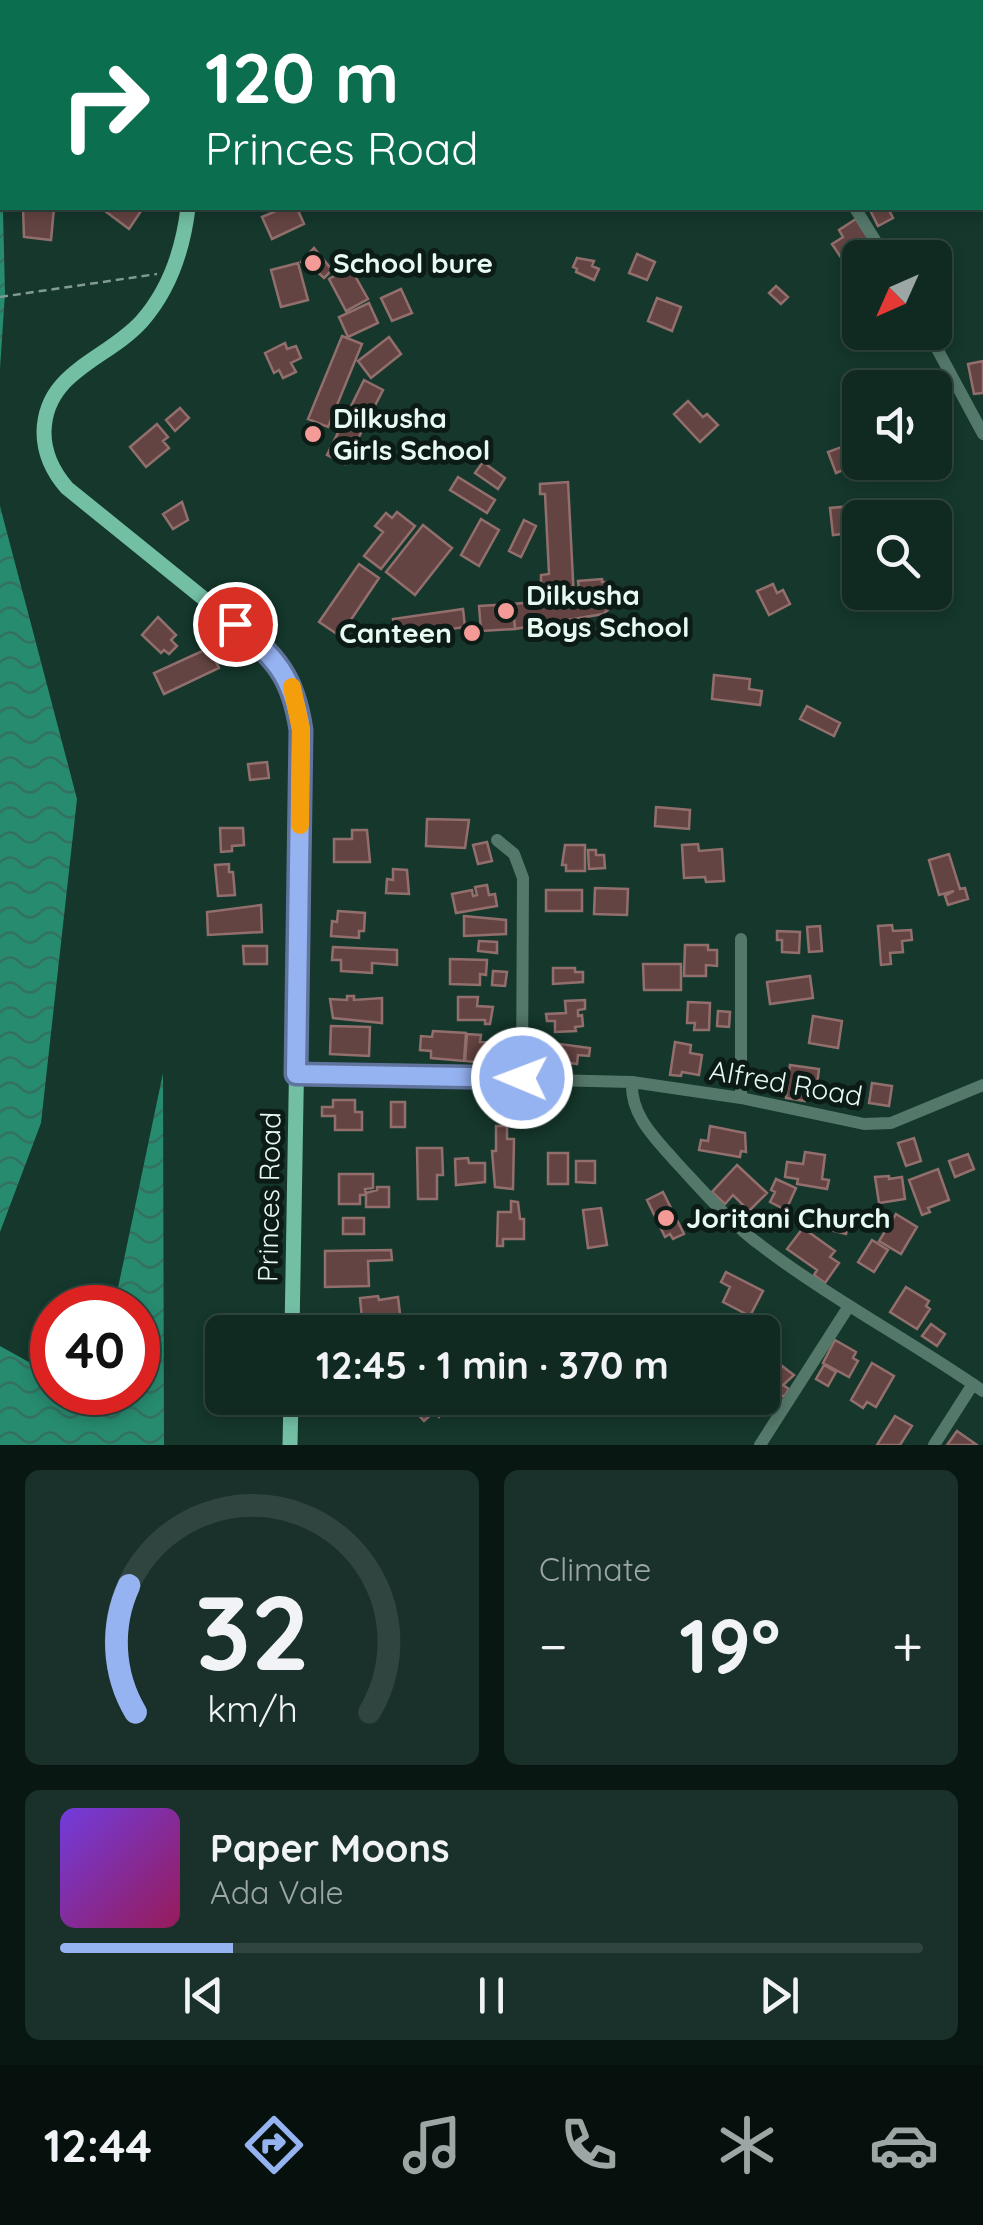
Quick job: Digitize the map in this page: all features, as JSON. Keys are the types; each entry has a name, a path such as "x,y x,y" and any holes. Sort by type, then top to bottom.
{"main road":[{"name":"Princes Road","path":"188,210 173,272 164,291 135,328 54,393 46,412 44,443 54,471 67,488 266,650 290,684 299,714 302,753 292,1315"},
{"path":"290,1445 291,1415"}],"street":[{"path":"855,210 874,240"},
{"path":"938,350 983,434"},
{"path":"498,840 514,854 522,878 522,1078"},
{"path":"741,940 741,1098"},
{"name":"Alfred Road","path":"296,1074 632,1082 741,1098 864,1124 891,1122 983,1084"},
{"path":"632,1082 631,1098 653,1136 720,1210 761,1246 978,1388 934,1445"},
{"path":"760,1445 849,1306"}],"path":[{"path":"0,298 173,272"}],"water":[{"path":"0,210 3,210 5,293 0,369"},
{"path":"0,506 77,799 41,1123 0,1232"},
{"path":"163,1073 164,1445 0,1445 0,1346 30,1363 30,1415 160,1415 160,1285 119,1285"}],"building":[{"path":"23,210 54,210 51,240 24,237"},
{"path":"104,210 142,210 129,229"},
{"path":"278,210 298,210 304,224 272,239 262,217"},
{"path":"870,210 889,210 893,218 878,226"},
{"path":"856,219 869,240 842,240 842,259 832,244 843,237 839,230"},
{"name":"School bure","path":"314,248 332,270 324,278 301,262"},
{"path":"637,254 655,262 647,280 629,273"},
{"path":"577,258 594,261 592,266 599,269 594,280 576,272 573,267"},
{"path":"298,263 308,300 281,307 271,270"},
{"path":"350,267 368,299 346,311 329,279"},
{"path":"776,286 788,297 781,304 769,293"},
{"path":"401,289 412,313 392,321 381,298"},
{"path":"657,298 681,307 672,331 648,321"},
{"path":"369,303 378,323 348,337 339,317"},
{"path":"342,336 362,344 328,427 308,419"},
{"path":"389,337 401,354 371,378 358,361"},
{"path":"285,343 287,349 296,346 301,358 291,363 296,372 283,378 279,370 274,373 265,353"},
{"path":"983,361 983,393 974,394 968,364"},
{"path":"364,380 383,390 345,464 327,455"},
{"path":"688,401 703,417 707,414 718,425 700,442 674,414"},
{"path":"180,408 189,418 175,431 166,420"},
{"path":"157,424 168,437 163,441 169,448 146,467 130,447"},
{"path":"842,447 842,470 836,473 828,452"},
{"path":"483,462 505,478 498,489 475,473"},
{"path":"458,477 495,500 487,513 450,490"},
{"path":"568,482 574,599 548,600 548,584 541,584 541,575 549,574 545,494 540,494 540,484"},
{"path":"182,502 188,520 173,529 163,514"},
{"path":"842,507 842,534 833,535 830,508"},
{"path":"397,512 415,526 381,569 364,556 383,532 375,526 386,513 392,518"},
{"path":"481,519 499,530 479,566 461,555"},
{"path":"524,520 536,526 521,557 509,551"},
{"path":"423,525 452,548 415,595 386,572"},
{"path":"359,564 379,578 340,636 319,622"},
{"path":"578,581 609,582 610,608 603,614 515,629 513,604 580,598"},
{"path":"773,584 777,593 783,590 790,604 769,615 757,591"},
{"path":"513,604 515,629 481,631 479,606"},
{"name":"Dilkusha Boys School","path":"463,609 465,627 396,637 393,619"},
{"path":"158,617 176,635 171,640 177,646 169,654 164,650 161,653 142,635"},
{"name":"Canteen","path":"479,625 482,636 465,641 462,630"},
{"path":"209,648 219,668 164,694 154,673"},
{"path":"714,675 750,679 749,689 762,691 760,705 712,699"},
{"path":"807,706 840,723 834,736 800,719"},
{"path":"267,762 269,778 250,780 248,764"},
{"path":"656,807 690,810 689,829 655,826"},
{"path":"427,819 469,820 465,848 426,846"},
{"path":"220,828 243,828 244,845 221,852"},
{"path":"352,830 367,830 370,862 334,862 334,839 352,839"},
{"path":"487,842 492,861 478,864 473,845"},
{"path":"698,844 699,851 722,849 724,881 684,878 682,845"},
{"path":"565,845 585,845 585,871 566,871 566,865 562,865"},
{"path":"588,850 604,855 605,868 589,869"},
{"path":"949,854 960,889 965,888 968,899 948,905 945,896 954,891 939,895 929,860"},
{"path":"229,864 235,895 218,896 215,865"},
{"path":"393,869 407,870 409,894 386,893 387,879 393,880"},
{"path":"487,885 489,895 495,894 497,906 456,913 452,894 472,890 473,896 477,895 475,887"},
{"path":"595,888 628,889 627,915 594,914"},
{"path":"546,890 582,890 582,911 546,911"},
{"path":"261,905 262,932 208,935 207,912"},
{"path":"338,911 365,913 364,931 359,931 359,938 331,936 332,921 337,922"},
{"path":"464,916 506,920 506,934 464,936"},
{"path":"892,925 893,931 911,930 912,940 902,941 903,952 890,953 891,964 881,965 878,926"},
{"path":"820,926 822,951 809,952 807,927"},
{"path":"777,931 800,932 799,953 782,952"},
{"path":"479,941 497,942 497,953 478,951"},
{"path":"685,945 708,945 708,950 717,950 717,966 706,965 706,976 684,976"},
{"path":"243,946 267,946 267,964 244,964"},
{"path":"333,947 397,950 397,965 372,963 372,973 341,971 341,960 332,960"},
{"path":"450,959 487,960 486,975 480,974 480,985 450,984"},
{"path":"643,964 681,964 681,990 644,990"},
{"path":"553,968 575,968 575,972 583,972 583,982 553,984"},
{"path":"493,971 507,972 505,986 492,985"},
{"path":"810,976 813,998 770,1004 767,982"},
{"path":"347,996 354,996 354,1000 382,998 382,1023 333,1018 330,999 347,1000"},
{"path":"458,997 478,997 477,1006 493,1007 490,1024 485,1024 485,1020 458,1020"},
{"path":"585,1000 585,1009 578,1010 583,1026 575,1027 576,1031 555,1032 555,1021 547,1021 546,1014 566,1013 565,1001"},
{"path":"688,1002 710,1003 709,1030 694,1030 695,1023 687,1023"},
{"path":"718,1011 730,1012 729,1027 717,1026"},
{"path":"813,1016 842,1021 838,1048 809,1043"},
{"path":"331,1026 370,1027 369,1056 330,1054"},
{"path":"433,1031 466,1033 464,1061 431,1058 431,1051 420,1050 421,1036 432,1037"},
{"path":"467,1034 481,1035 480,1042 503,1043 502,1059 465,1061"},
{"path":"675,1042 691,1045 690,1053 702,1055 699,1075 670,1075"},
{"path":"552,1043 590,1048 589,1056 578,1055 577,1064 554,1065 555,1061 550,1060"},
{"path":"790,1065 819,1069 817,1085 807,1084 805,1101 786,1098"},
{"path":"872,1083 892,1086 889,1106 869,1103"},
{"path":"333,1100 355,1100 355,1112 362,1112 362,1130 335,1130 335,1116 322,1116 322,1107 333,1107"},
{"path":"391,1102 405,1102 405,1127 391,1127"},
{"path":"496,1126 507,1126 507,1139 514,1139 513,1189 495,1187 492,1151 496,1151"},
{"path":"710,1126 745,1133 746,1152 741,1151 740,1157 699,1150 701,1140 708,1141"},
{"path":"914,1138 921,1161 906,1166 898,1143"},
{"path":"417,1148 442,1148 443,1175 437,1175 437,1199 418,1199"},
{"path":"805,1152 825,1155 822,1179 829,1180 827,1189 797,1184 798,1179 785,1177 787,1162 803,1164"},
{"path":"548,1153 568,1153 568,1184 548,1184"},
{"path":"968,1154 974,1169 955,1177 949,1161"},
{"path":"468,1158 469,1163 485,1163 485,1182 456,1185 455,1159"},
{"path":"576,1161 595,1161 595,1183 576,1182"},
{"path":"737,1165 767,1193 749,1211 733,1195 725,1204 712,1192"},
{"path":"938,1169 949,1200 928,1208 930,1212 922,1215 909,1180"},
{"path":"339,1174 373,1174 373,1188 360,1195 360,1204 339,1204"},
{"path":"875,1177 902,1177 905,1199 879,1203"},
{"path":"776,1179 796,1188 786,1210 770,1202"},
{"path":"377,1187 389,1187 389,1207 366,1207 366,1193"},
{"name":"Joritani Church","path":"663,1192 684,1234 673,1239 670,1234 665,1237 647,1200"},
{"path":"511,1201 518,1202 520,1219 524,1219 524,1239 503,1239 503,1246 497,1246 498,1212 511,1212"},
{"path":"601,1208 607,1245 588,1248 583,1210"},
{"path":"819,1209 850,1217 846,1234 815,1226"},
{"path":"896,1214 917,1227 901,1254 879,1241"},
{"path":"343,1218 364,1218 364,1234 343,1234"},
{"path":"803,1228 835,1251 830,1257 839,1263 825,1283 814,1275 817,1270 787,1249"},
{"path":"872,1240 888,1250 874,1272 858,1262"},
{"path":"391,1250 392,1260 368,1261 369,1286 325,1287 325,1251"},
{"path":"726,1272 763,1291 751,1315 723,1302 730,1287 721,1282"},
{"path":"906,1287 929,1301 926,1306 930,1309 917,1329 890,1312"},
{"path":"398,1297 400,1314 362,1315 360,1298"},
{"path":"931,1324 945,1334 937,1346 922,1336"},
{"path":"835,1340 856,1352 853,1358 858,1361 849,1377 823,1363"},
{"path":"872,1363 894,1376 876,1407 867,1402 863,1408 851,1400"},
{"path":"780,1364 794,1375 783,1385 789,1389 784,1397 780,1394"},
{"path":"824,1365 836,1372 828,1386 816,1379"},
{"path":"895,1416 912,1426 900,1445 877,1445"},
{"path":"957,1431 977,1445 947,1445"}],"slow traffic":[{"path":"292,687 301,730 300,825"}],"place":[{"name":"School bure","path":"313,263"},
{"name":"Dilkusha Girls School","path":"313,434"},
{"name":"Dilkusha Boys School","path":"506,611"},
{"name":"Canteen","path":"472,633"},
{"name":"Joritani Church","path":"666,1218"}],"route":[{"path":"235,624 278,662 294,692 299,714 302,753 296,1074 522,1078"}]}
